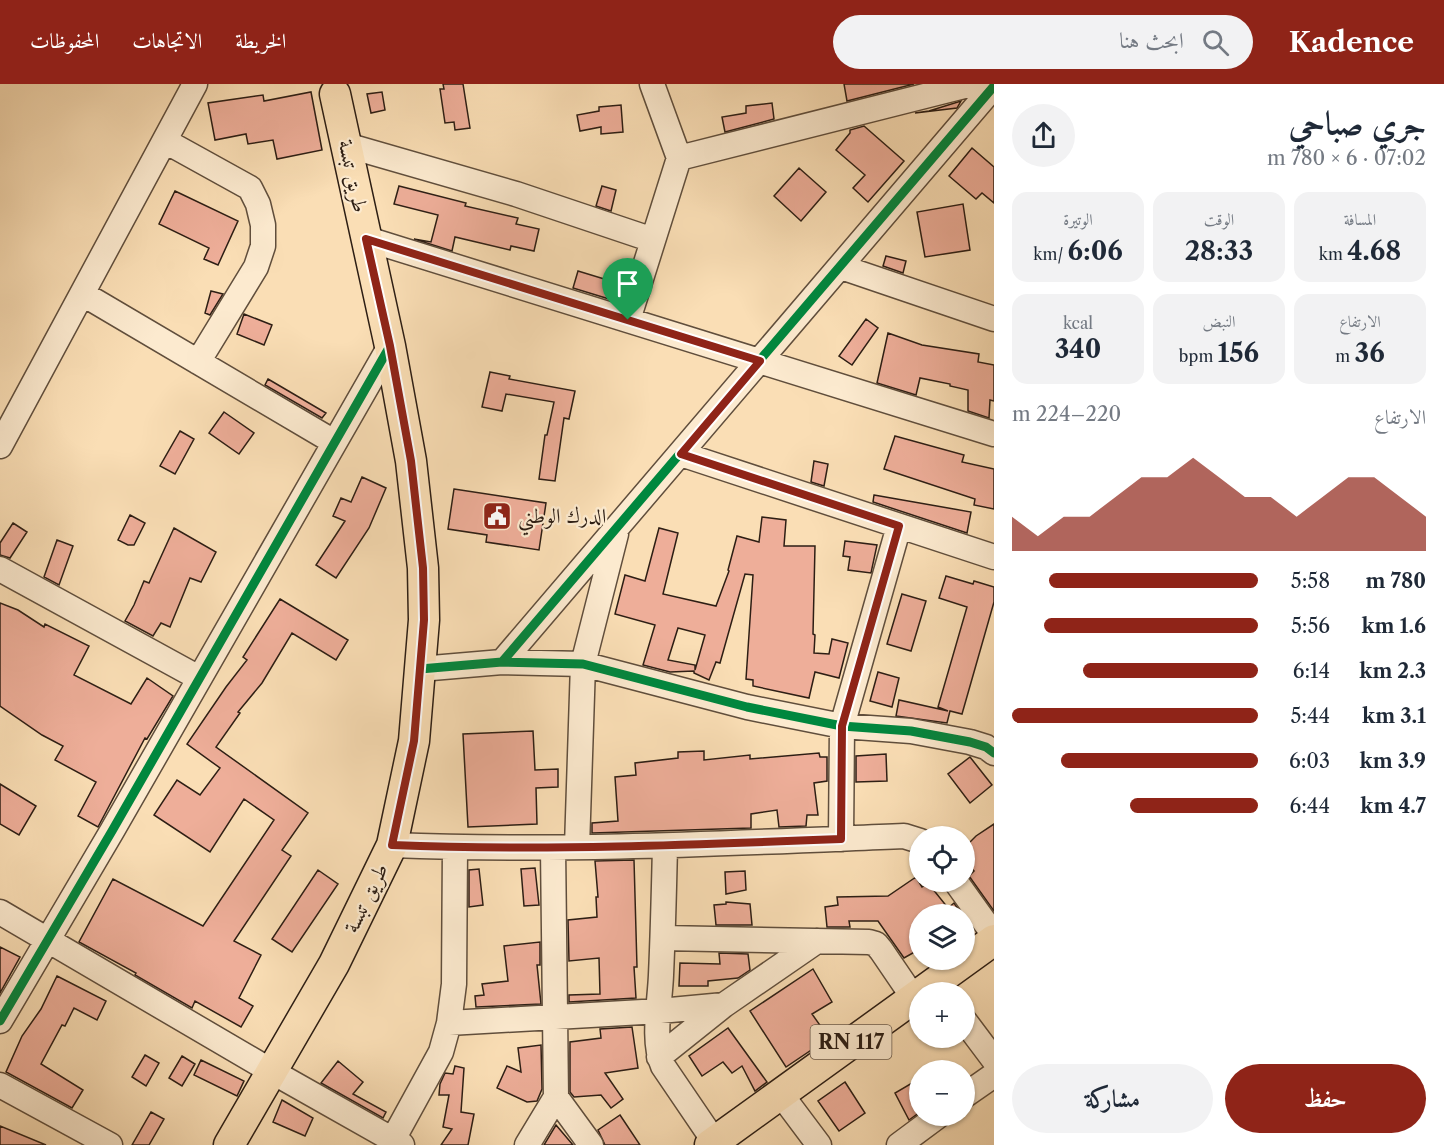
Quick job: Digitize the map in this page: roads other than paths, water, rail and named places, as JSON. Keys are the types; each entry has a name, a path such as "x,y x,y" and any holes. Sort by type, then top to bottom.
{"main road":[{"name":"طريق تبسة","path":"230,1145 334,964 392,845 414,741 424,620 423,568 411,461 390,346 332,87"},
{"name":"RN 117","path":"941,982 994,938"},
{"name":"RN 117","path":"712,1143 780,1093 909,1005"}],"street":[{"path":"628,320 679,158 653,84"},
{"path":"679,158 972,84"},
{"path":"502,662 994,86"},
{"path":"0,446 195,89"},
{"path":"165,141 250,188 258,204 263,225 263,246 256,267 198,362"},
{"path":"346,145 516,194 653,240"},
{"path":"366,239 994,434"},
{"path":"841,267 994,319"},
{"path":"82,294 334,442"},
{"path":"0,1022 390,346"},
{"path":"681,454 994,557"},
{"path":"841,839 842,726 899,526"},
{"path":"577,847 583,664 617,529"},
{"path":"0,569 199,678"},
{"path":"420,669 502,662 583,664 747,707 842,726 911,731 970,742 986,747 994,753"},
{"path":"392,845 553,848 909,838"},
{"path":"665,846 660,1011 657,1036 659,1057 712,1143"},
{"path":"0,912 395,1143 441,1052 449,1023 454,984 454,847"},
{"path":"527,1145 556,1097 553,848"},
{"path":"963,892 994,938"},
{"path":"663,938 869,942 876,944 921,982"},
{"path":"659,1057 724,1005 817,941"},
{"path":"449,1023 660,1011 724,1005"},
{"path":"975,1035 994,1060"},
{"path":"975,1088 994,1075"},
{"path":"0,1085 110,1145"},
{"path":"780,1093 819,1145"},
{"path":"556,1097 591,1145"},
{"path":"899,1145 925,1126"}],"place":[{"name":"الدرك الوطني","path":"497,516"}]}
